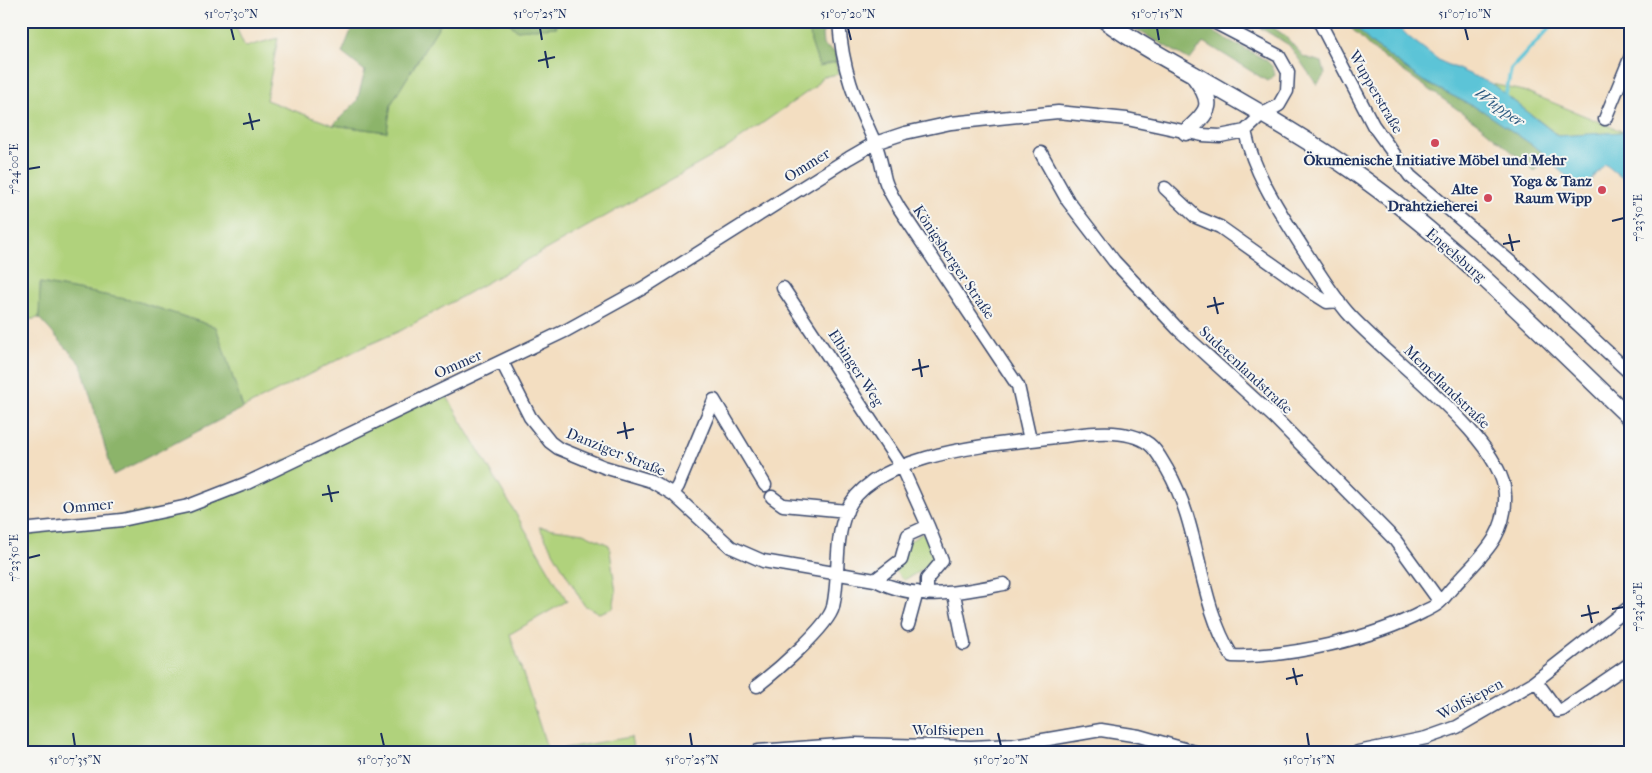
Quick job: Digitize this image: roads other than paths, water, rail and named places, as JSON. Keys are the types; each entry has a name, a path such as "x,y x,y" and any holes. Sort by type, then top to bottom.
{"main road":[{"name":"Engelsburg","path":"1106,21 1192,74 1300,136 1356,174 1409,214 1503,297 1631,419"},
{"path":"1186,132 1203,117 1208,106 1206,92 1192,74"}],"street":[{"name":"Königsberger Straße","path":"839,21 847,78 862,118 875,143 886,183 899,208 1018,386 1030,440"},
{"path":"875,143 905,133 951,123 1058,112 1096,114 1212,136 1245,131 1263,114 1278,105 1287,90 1289,80 1286,68 1278,56 1212,21"},
{"name":"Wupperstraße","path":"1319,21 1373,125 1410,176 1546,295 1631,374"},
{"path":"1605,119 1631,56"},
{"name":"Memellandstraße","path":"1030,440 1099,432 1130,436 1149,444 1179,490 1218,630 1232,656 1279,653 1367,635 1403,622 1440,602 1492,545 1503,520 1506,494 1498,467 1473,432 1380,346 1339,301 1274,201 1248,148 1245,131"},
{"name":"Ommer","path":"21,530 42,526 122,520 188,506 247,483 442,388 502,362 643,288 816,178 875,143"},
{"name":"Sudetenlandstraße","path":"1041,153 1068,201 1114,261 1178,329 1218,368 1275,418 1395,540 1440,602"},
{"path":"1165,188 1196,217 1220,227 1316,295 1328,302 1339,301"},
{"name":"Elbinger Weg","path":"783,288 901,466 942,561 927,579 922,593"},
{"name":"Danziger Straße","path":"502,362 530,417 550,442 585,460 651,481 673,494 731,547 763,561 837,572 875,580 895,590 954,594 1004,584"},
{"name":"Danziger Straße","path":"673,494 714,400 765,485"},
{"path":"757,686 810,640 833,609 839,541 847,511 872,481 901,466 936,454 1030,440"},
{"path":"772,497 783,505 847,511"},
{"path":"875,580 901,560 908,535 928,526"},
{"path":"908,625 922,593"},
{"path":"954,594 964,644"},
{"name":"Wolfsiepen","path":"1358,752 1426,738 1457,727 1536,681 1631,606"},
{"path":"1536,681 1558,711 1631,663"},
{"name":"Wolfsiepen","path":"758,751 803,750 853,744 971,747 1014,745 1101,730 1139,736 1195,752"}],"water":[{"name":"Wupper","path":"1350,21 1393,21 1410,38 1440,61 1492,84 1558,136 1624,132 1631,134 1631,185 1605,164 1583,190 1546,159 1541,151 1483,111 1423,81 1371,43"}],"waterway":[{"name":"Wupper","path":"1505,98 1511,69 1556,21"}],"place":[{"name":"Ökumenische Initiative Möbel und Mehr","path":"1435,143"},
{"name":"Yoga & Tanz Raum Wipp","path":"1602,190"},
{"name":"Alte Drahtzieherei","path":"1488,198"}]}
